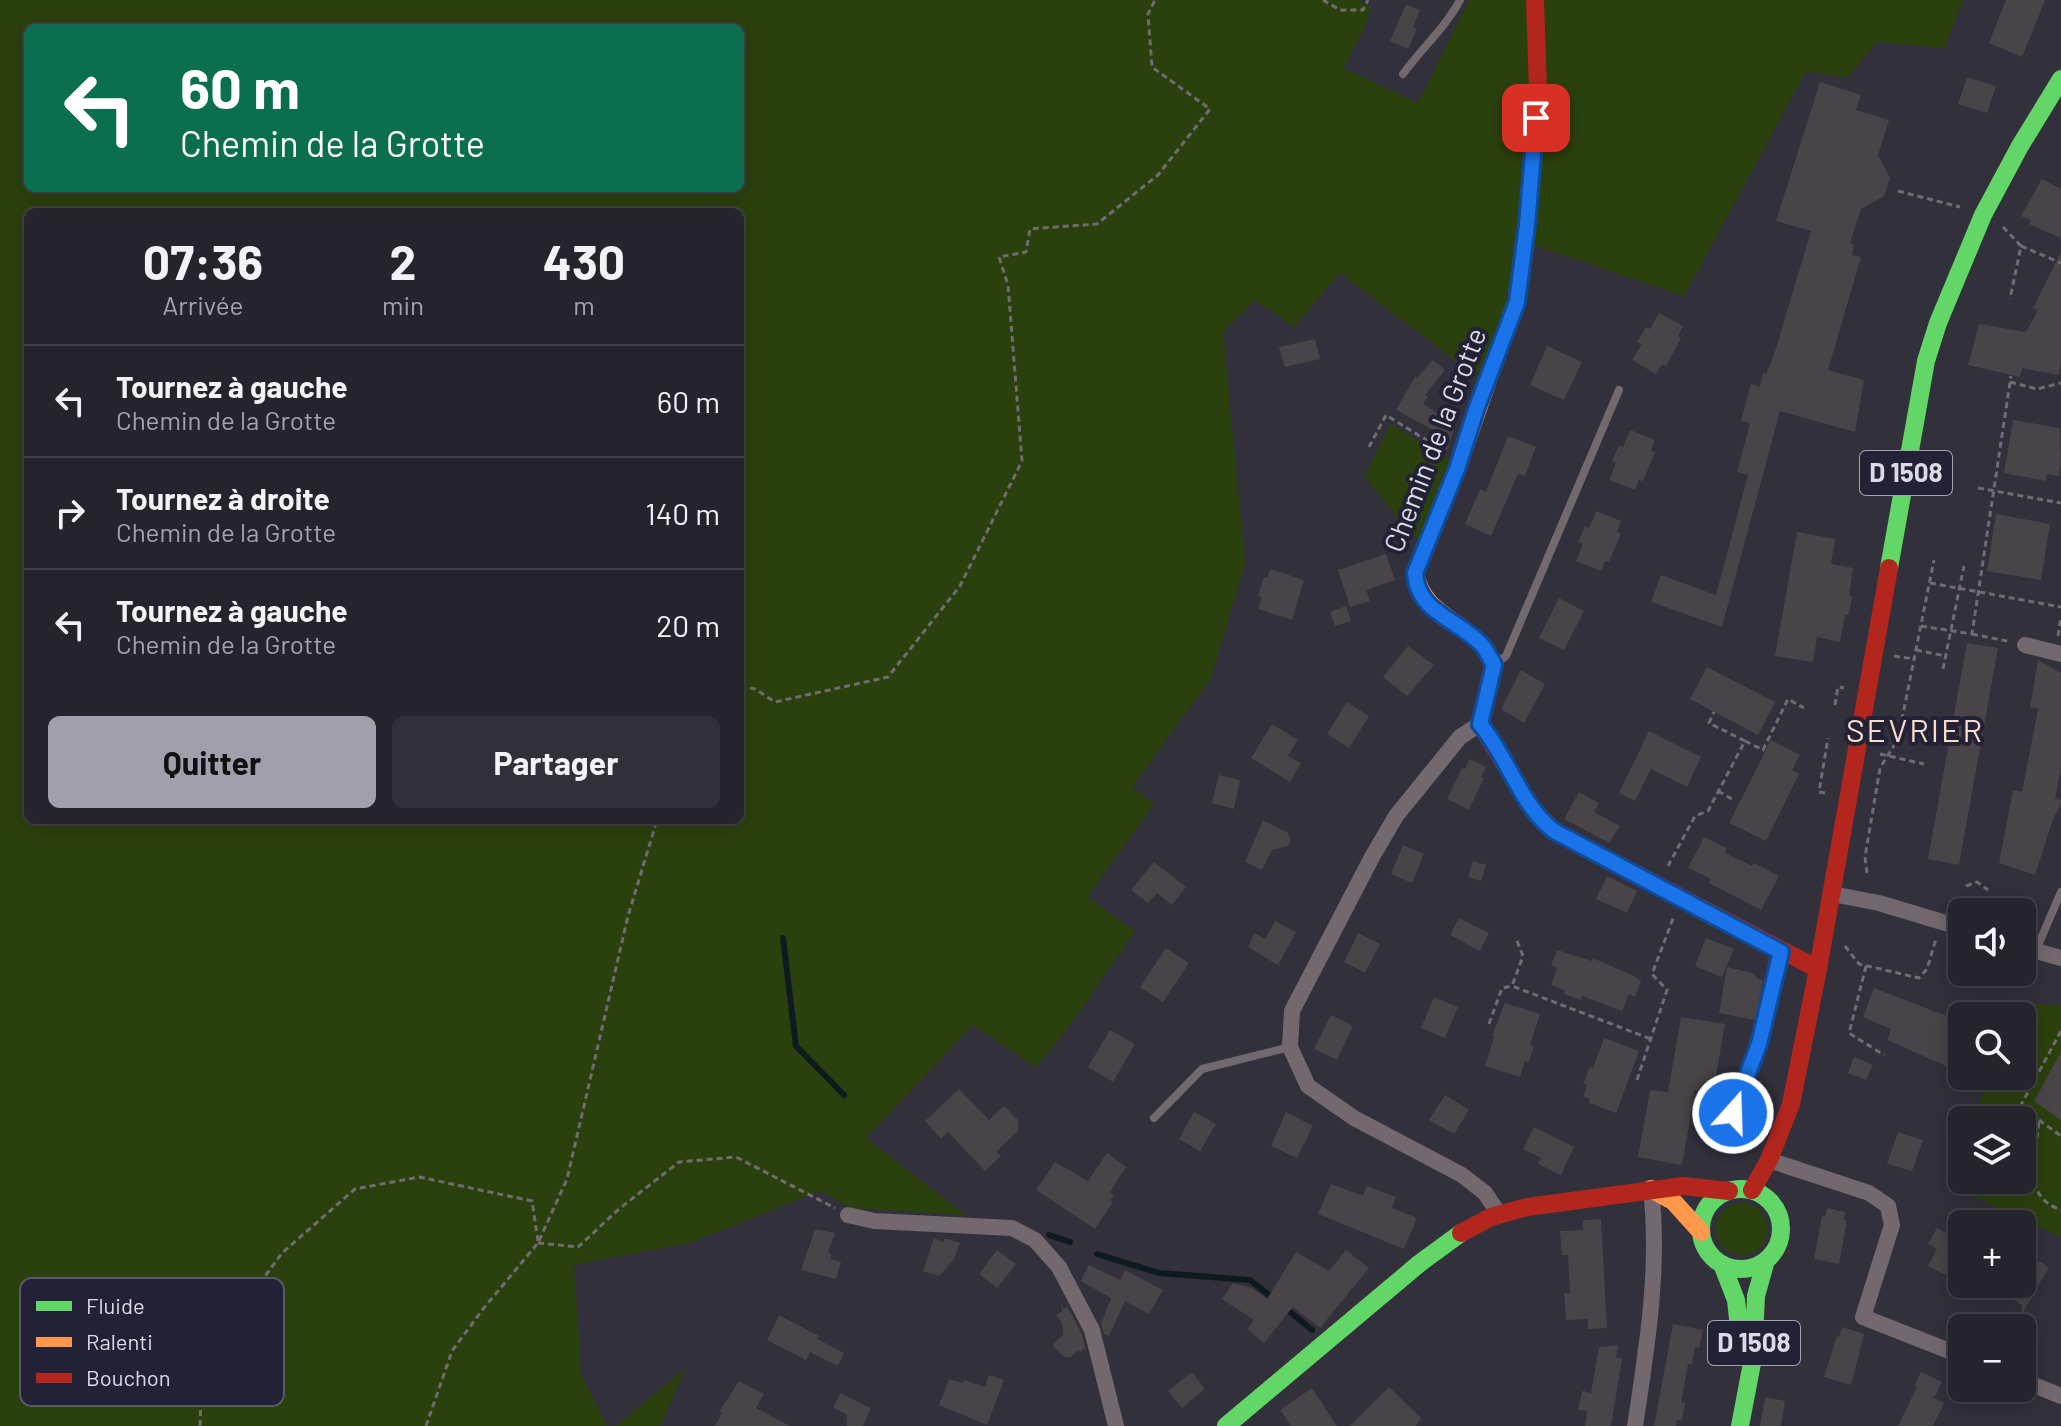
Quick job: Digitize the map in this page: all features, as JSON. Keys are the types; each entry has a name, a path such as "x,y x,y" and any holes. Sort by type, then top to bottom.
{"main road":[{"name":"Chemin de la Grotte","path":"1494,665 1481,644 1430,606 1416,587 1415,573 1460,461 1517,302 1538,91 1535,0"},
{"name":"D 1508","path":"1752,1190 1769,1160 1791,1104 1832,894 1926,361 1966,246 2010,162 2061,79"},
{"path":"1494,665 1480,724 1496,742 1543,823 1818,969"},
{"path":"1226,1426 1420,1263 1451,1239 1499,1214 1540,1204 1651,1189 1683,1186 1752,1190 1766,1197 1779,1217 1779,1241 1766,1260 1744,1269 1722,1264 1710,1254 1701,1232 1673,1201 1651,1189"},
{"path":"1701,1232 1708,1207 1729,1191"},
{"name":"D 1508","path":"1740,1426 1753,1358 1756,1296 1766,1260"},
{"name":"D 1508","path":"1722,1264 1736,1300 1741,1335 1725,1426"}],"street":[{"path":"2025,645 2061,654"},
{"path":"1480,724 1460,737 1396,816 1380,843 1292,1011 1290,1047 1308,1086 1354,1118 1462,1175 1485,1193 1499,1214"},
{"path":"1832,894 1879,903 1948,924"},
{"path":"2036,951 2061,958"},
{"path":"1769,1160 1869,1193 1888,1206 1892,1225 1863,1317 1948,1350"},
{"path":"1635,1426 1652,1319 1655,1224 1651,1189"},
{"path":"848,1215 874,1221 1012,1228 1035,1240 1059,1267 1092,1330 1116,1426"},
{"path":"2036,1386 2061,1396"}],"lane":[{"path":"1403,74 1425,43 1452,15 1460,0"},
{"path":"1494,665 1506,656 1619,390"},
{"path":"2036,937 2061,892"},
{"path":"1725,1135 1759,1044 1781,952"},
{"path":"1154,1118 1202,1069 1290,1047"}],"path":[{"path":"744,687 755,689 775,702 888,677 960,586 1022,461 1008,285 999,257 1026,252 1030,229 1097,224 1158,175 1210,109 1152,67 1148,14 1155,0"},
{"path":"1323,0 1340,10 1363,10 1368,0"},
{"path":"1898,191 1966,209"},
{"path":"2003,227 2021,246 2061,263"},
{"path":"2010,299 2021,246"},
{"path":"1972,634 2011,376"},
{"path":"2010,382 2037,389 2061,383"},
{"path":"1369,447 1386,415 1460,461"},
{"path":"1978,488 2061,503"},
{"path":"1867,873 1865,857 1880,768 1898,739 1934,560"},
{"path":"1943,669 1964,566"},
{"path":"1930,583 2061,607"},
{"path":"1921,626 2025,645"},
{"path":"1916,650 1946,656"},
{"path":"1893,656 1914,659"},
{"path":"1835,705 1838,687"},
{"path":"1714,712 1709,723 1763,750 1788,699 1804,708"},
{"path":"1819,792 1828,738"},
{"path":"1668,866 1695,816 1708,811 1745,741"},
{"path":"1876,750 1887,756 1924,764"},
{"path":"1718,791 1732,799"},
{"path":"426,1426 452,1351 538,1243 567,1179 628,916 656,824"},
{"path":"1966,886 1977,882 1988,890"},
{"path":"1637,1080 1667,990 1652,974 1681,898"},
{"path":"1841,940 1859,964 1912,978 1923,976 1942,922"},
{"path":"1512,986 1523,956 1517,941"},
{"path":"1866,966 1849,1033 1884,1055"},
{"path":"1489,1024 1502,988 1512,986 1651,1039"},
{"path":"2061,1031 2021,1105 2061,1136"},
{"path":"2039,1120 2032,1173 2035,1189 2045,1204 2061,1210"},
{"path":"538,1243 578,1247 619,1209 679,1162 736,1157 848,1215"},
{"path":"264,1278 282,1253 355,1189 419,1177 532,1201 538,1243"},
{"path":"200,1426 201,1406"}],"green space":[{"path":"0,0 1359,0 1371,8 1363,31 1343,68 1418,103 1469,0 1963,0 1944,48 1877,42 1847,78 1806,71 1684,296 1536,246 1477,377 1340,273 1294,327 1255,300 1223,331 1245,563 1211,678 1132,787 1154,804 1087,897 1135,931 1071,1024 1036,1067 973,1025 866,1138 966,1215 852,1208 820,1191 689,1243 574,1265 581,1374 607,1426 0,1426"},
{"path":"1390,424 1452,461 1421,545 1365,477"},
{"path":"2036,1004 2061,1006 2061,1237 2036,1225 2036,1210 2003,1210 1968,1194 2036,1194 2036,1106 1979,1106 1984,1090 2036,1090"},
{"path":"1742,1203 1760,1211 1768,1229 1760,1247 1742,1255 1724,1247 1716,1229 1724,1211"},
{"path":"686,1368 660,1426 616,1426"}],"building":[{"path":"2006,0 2045,0 2022,57 1989,43"},
{"path":"1406,4 1420,10 1413,27 1417,29 1408,49 1390,41"},
{"path":"1967,77 1996,86 1987,113 1958,104"},
{"path":"1820,82 1861,95 1856,110 1889,120 1878,155 1890,178 1884,196 1861,209 1850,243 1854,245 1852,255 1861,257 1828,370 1864,380 1855,432 1780,411 1722,627 1651,602 1661,575 1716,595 1748,475 1737,472 1750,423 1741,421 1751,384 1760,387 1763,373 1766,374 1774,355 1811,231 1776,221"},
{"path":"2042,179 2061,189 2061,238 2029,224 2031,220 2021,216"},
{"path":"2061,252 2059,375 2022,368 2020,377 1968,365 1979,324 2026,332 2038,310 2033,308"},
{"path":"1659,313 1683,326 1678,336 1681,338 1666,366 1662,364 1656,374 1632,360 1642,344 1637,342 1646,327 1650,329"},
{"path":"1315,339 1320,359 1285,367 1279,347"},
{"path":"1547,346 1582,362 1564,400 1530,385"},
{"path":"1433,360 1445,370 1425,395 1428,397 1423,404 1456,424 1447,450 1428,438 1433,430 1396,410 1415,377"},
{"path":"2013,420 2060,428 2059,476 2047,474 2046,481 2004,473"},
{"path":"1630,430 1655,440 1651,451 1655,452 1643,481 1639,480 1635,490 1609,480 1616,463 1612,461 1619,445 1623,447"},
{"path":"1508,436 1536,447 1525,476 1518,474 1491,536 1465,524 1480,489 1486,492"},
{"path":"1596,511 1621,521 1617,532 1621,533 1609,562 1605,561 1601,571 1576,561 1583,544 1578,542 1585,526 1589,528"},
{"path":"1996,514 2050,524 2041,580 1987,571"},
{"path":"1797,532 1835,539 1831,564 1853,568 1849,615 1845,615 1840,642 1817,637 1813,662 1775,656"},
{"path":"1386,554 1395,580 1366,590 1370,601 1350,607 1338,570"},
{"path":"1270,569 1304,580 1292,620 1258,609 1262,597 1258,596"},
{"path":"1559,598 1584,611 1564,650 1539,638"},
{"path":"1346,606 1351,621 1335,626 1330,612"},
{"path":"1967,643 1998,648 1959,865 1928,859"},
{"path":"1408,646 1434,665 1407,696 1383,677"},
{"path":"2038,660 2061,673 2061,768 2055,799 2061,800 2061,804 2035,875 1999,863 2013,790 2022,792 2038,709 2030,707"},
{"path":"1707,667 1775,702 1758,735 1690,699"},
{"path":"1521,670 1545,684 1524,723 1501,709"},
{"path":"1347,702 1369,716 1349,748 1327,734"},
{"path":"1272,724 1298,740 1288,756 1301,763 1290,782 1251,758"},
{"path":"1649,731 1701,757 1687,787 1651,769 1635,801 1619,793"},
{"path":"1771,740 1800,755 1792,770 1799,774 1766,841 1729,823"},
{"path":"1470,759 1486,767 1469,810 1447,799 1462,768 1465,769"},
{"path":"1219,775 1240,780 1234,809 1212,803"},
{"path":"1579,792 1599,803 1594,812 1620,826 1609,843 1564,819"},
{"path":"1263,820 1288,833 1291,840 1288,846 1272,850 1262,870 1245,862"},
{"path":"1704,837 1727,848 1725,853 1779,876 1761,910 1709,883 1711,879 1688,868"},
{"path":"1403,845 1424,854 1412,883 1391,874"},
{"path":"1473,861 1486,865 1481,881 1468,877"},
{"path":"1154,862 1186,887 1172,905 1157,893 1148,903 1131,890"},
{"path":"1607,876 1637,891 1627,913 1596,899"},
{"path":"1459,918 1489,933 1480,951 1450,935"},
{"path":"1275,921 1296,932 1278,965 1248,947 1255,933 1265,939"},
{"path":"1358,933 1380,944 1365,973 1344,962"},
{"path":"1706,938 1734,949 1722,977 1695,966"},
{"path":"1166,948 1189,963 1163,1002 1140,987"},
{"path":"1557,950 1592,961 1593,958 1634,976 1641,981 1635,997 1629,994 1622,1011 1582,996 1581,1000 1564,994 1565,990 1551,985 1557,968 1551,966"},
{"path":"1727,967 1753,973 1763,980 1755,1020 1719,1013"},
{"path":"1874,988 1948,1017 1948,1067 1887,1040 1891,1029 1863,1017"},
{"path":"1434,997 1458,1007 1445,1038 1421,1028"},
{"path":"1505,1003 1540,1014 1530,1045 1534,1046 1529,1062 1525,1061 1520,1077 1485,1066 1492,1036"},
{"path":"1331,1015 1353,1026 1337,1060 1314,1049"},
{"path":"1681,1017 1725,1024 1713,1093 1695,1090 1682,1165 1638,1157 1650,1090 1668,1092"},
{"path":"1110,1030 1135,1044 1113,1082 1088,1067"},
{"path":"1604,1038 1639,1051 1616,1113 1589,1103 1590,1099 1583,1097 1587,1085 1583,1084 1590,1067 1593,1068"},
{"path":"2061,1052 2061,1120 2034,1101"},
{"path":"1854,1057 1873,1065 1866,1080 1848,1073"},
{"path":"959,1089 989,1120 1004,1106 1018,1120 1018,1131 996,1152 1001,1156 985,1171 948,1132 941,1139 925,1121"},
{"path":"1445,1095 1469,1110 1454,1134 1429,1120"},
{"path":"1194,1112 1216,1124 1200,1151 1179,1139"},
{"path":"1286,1112 1313,1126 1297,1158 1271,1146"},
{"path":"1534,1127 1574,1147 1561,1175 1538,1164 1541,1158 1523,1149"},
{"path":"1898,1132 1923,1140 1912,1171 1887,1164"},
{"path":"1107,1153 1126,1167 1110,1192 1114,1195 1110,1200 1113,1202 1095,1229 1036,1190 1055,1162 1088,1181"},
{"path":"1331,1184 1363,1196 1367,1186 1396,1197 1392,1208 1417,1218 1404,1249 1318,1214"},
{"path":"1827,1208 1845,1212 1844,1220 1847,1221 1839,1264 1814,1259 1822,1216 1825,1217"},
{"path":"1601,1219 1607,1328 1588,1329 1588,1319 1566,1320 1564,1293 1570,1293 1568,1255 1562,1255 1560,1231 1583,1230 1583,1220"},
{"path":"1937,1228 1948,1234 1948,1276 1928,1266 1937,1249 1928,1244"},
{"path":"815,1229 835,1233 828,1252 832,1254 830,1259 841,1262 836,1279 801,1270"},
{"path":"934,1238 960,1243 954,1259 939,1276 923,1271"},
{"path":"997,1250 1016,1264 997,1288 979,1274"},
{"path":"1346,1250 1369,1268 1320,1328 1293,1307 1264,1343 1247,1329 1254,1320 1222,1299 1233,1283 1252,1288 1267,1299 1296,1252 1329,1271"},
{"path":"2036,1259 2049,1267 2036,1290"},
{"path":"1089,1265 1120,1280 1125,1270 1163,1290 1149,1314 1125,1301 1109,1336 1104,1334 1101,1324 1111,1298 1081,1281"},
{"path":"2010,1298 2031,1298 2022,1314 2022,1305"},
{"path":"1061,1304 1064,1309 1067,1306 1082,1334 1086,1351 1083,1348 1082,1352 1077,1351 1070,1358 1063,1356 1052,1345 1063,1335 1062,1323 1056,1315 1062,1311"},
{"path":"779,1315 844,1353 838,1366 810,1352 806,1360 767,1340"},
{"path":"1673,1324 1703,1330 1699,1348 1695,1347 1692,1365 1688,1364 1681,1403 1685,1403 1682,1421 1677,1420 1676,1426 1654,1426"},
{"path":"1842,1327 1864,1334 1851,1385 1824,1377"},
{"path":"1618,1345 1616,1357 1622,1359 1611,1426 1585,1426 1587,1411 1578,1410 1582,1391 1591,1393 1599,1347"},
{"path":"1192,1372 1205,1389 1182,1408 1168,1391"},
{"path":"1921,1372 1942,1382 1934,1398 1944,1403 1933,1426 1898,1426 1917,1387 1914,1386"},
{"path":"989,1375 1004,1380 987,1425 939,1405 949,1379 985,1387"},
{"path":"739,1381 764,1394 756,1408 790,1426 715,1426 722,1413 719,1412"},
{"path":"1389,1387 1421,1418 1416,1426 1350,1426"},
{"path":"1312,1388 1337,1426 1291,1426 1280,1410"},
{"path":"840,1393 871,1408 863,1426 847,1426 846,1414 833,1408"},
{"path":"1765,1397 1785,1401 1781,1426 1760,1426"}],"waterway":[{"path":"783,938 796,1046 844,1095"},
{"path":"1049,1235 1070,1242"},
{"path":"1097,1254 1159,1273 1250,1280 1275,1300"},
{"path":"1284,1307 1312,1330"}],"traffic: fast":[{"path":"1889,568 1926,361 1938,323 1983,215 2061,79"},
{"path":"1741,1189 1756,1192 1769,1201 1778,1214 1781,1229 1778,1244 1769,1257 1756,1266 1741,1269 1726,1266 1713,1257 1704,1244 1701,1229 1704,1214 1713,1201 1726,1192 1741,1189"},
{"path":"1226,1426 1420,1263 1461,1233"},
{"path":"1740,1426 1753,1358 1756,1296 1766,1260"},
{"path":"1722,1264 1736,1300 1740,1337"}],"traffic: slow":[{"path":"1483,710 1494,665 1480,643 1432,605 1419,586 1415,573 1457,469 1501,343"},
{"path":"1651,1189 1673,1201 1701,1232"}],"traffic: jam":[{"path":"1501,343 1517,302 1527,225 1538,91 1535,0"},
{"path":"1752,1190 1769,1160 1791,1104 1889,568"},
{"path":"1483,710 1480,724 1532,808 1554,831 1818,969"},
{"path":"1461,1233 1491,1217 1527,1207 1683,1186 1729,1191"}],"district":[{"name":"SEVRIER","path":"1915,731"}],"route":[{"path":"1536,118 1517,302 1457,469 1415,573 1416,587 1430,606 1481,644 1494,665 1480,724 1496,742 1543,823 1781,952 1759,1044 1733,1113"}]}
